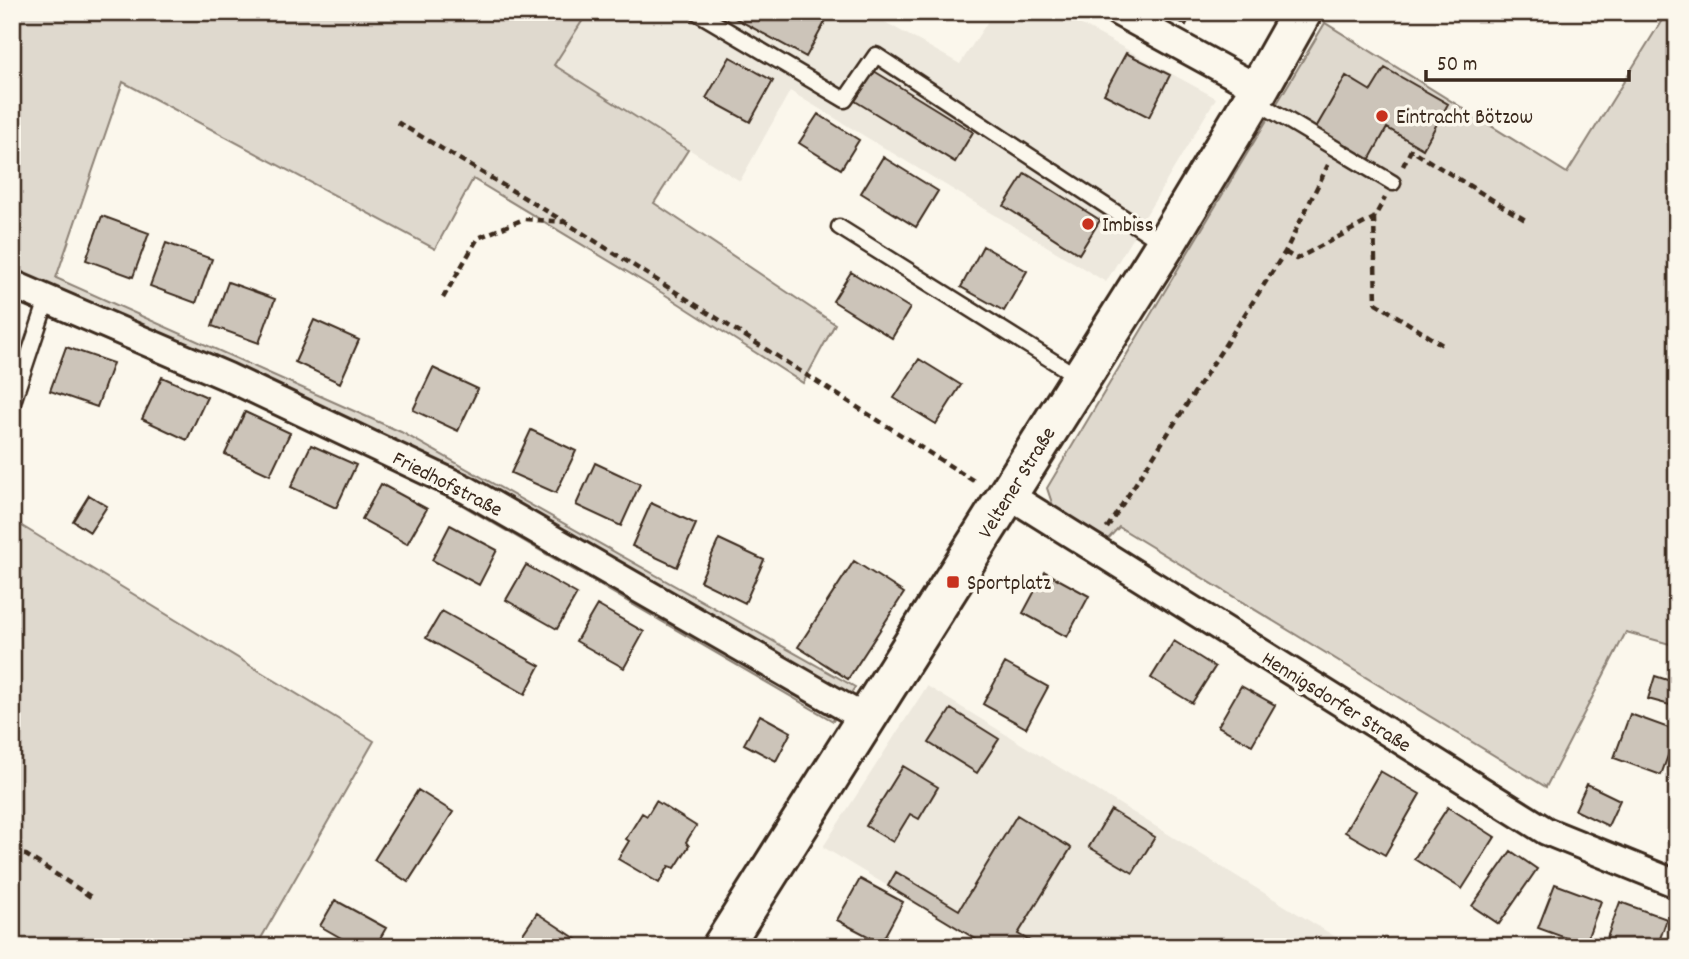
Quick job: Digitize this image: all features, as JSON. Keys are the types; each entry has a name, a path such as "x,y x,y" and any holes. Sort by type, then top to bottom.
{"main road":[{"name":"Veltener Straße","path":"722,947 864,718 1007,498 1165,245 1302,12"}],"street":[{"path":"1118,12 1256,94"},
{"name":"Friedhofstraße","path":"12,284 48,297 229,377 467,490 864,718"},
{"name":"Hennigsdorfer Straße","path":"1007,498 1094,548 1546,831 1677,884"}],"lane":[{"path":"696,12 845,100 876,55 1165,245"},
{"path":"1256,94 1336,149 1393,183"},
{"path":"839,227 1082,378"},
{"path":"12,405 48,297"}],"path":[{"path":"397,122 565,222 1007,498"},
{"path":"1094,548 1285,253 1336,149"},
{"path":"1444,346 1376,303 1374,218 1411,150 1527,221"},
{"path":"1285,253 1296,259 1374,218"},
{"path":"443,298 478,239 524,219 565,222"},
{"path":"12,854 26,855 91,897"}],"shaded area":[{"path":"21,12 588,12 554,65 688,150 654,203 835,324 803,383 664,294 473,179 435,249 123,82 56,278 401,432 855,687 833,721 388,462 56,314 12,298 12,38"},
{"path":"588,12 867,12 960,64 994,12 1058,12 1216,98 1106,282 790,91 740,181 554,65"},
{"path":"1667,12 1677,12 1677,646 1626,632 1546,787 1119,527 1108,539 1053,506 1047,488 1325,23 1567,173"},
{"path":"12,520 374,741 256,947 12,947"},
{"path":"927,686 1352,947 989,947 823,847"}],"building":[{"path":"724,12 828,12 830,13 806,57"},
{"path":"1162,12 1192,12 1186,25"},
{"path":"1126,53 1170,75 1149,117 1104,94"},
{"path":"730,57 773,81 750,122 706,98"},
{"name":"Eintracht Bötzow","path":"1385,68 1448,104 1423,149 1387,128 1368,162 1314,131 1346,76 1371,91"},
{"path":"874,71 973,132 955,162 855,101"},
{"path":"818,114 859,140 841,169 799,143"},
{"path":"883,157 938,191 916,227 861,193"},
{"path":"1025,173 1100,220 1079,254 1004,206"},
{"path":"102,216 149,233 133,277 86,260"},
{"path":"166,243 212,259 196,303 150,286"},
{"path":"983,246 1027,271 1004,311 961,287"},
{"path":"851,272 910,308 892,338 833,301"},
{"path":"228,282 275,299 259,343 212,326"},
{"path":"314,320 359,340 340,383 295,362"},
{"path":"66,347 113,363 97,407 50,391"},
{"path":"919,359 961,385 936,424 894,398"},
{"path":"433,368 478,389 458,431 413,410"},
{"path":"162,377 207,397 187,440 142,419"},
{"path":"245,412 290,433 270,475 225,454"},
{"path":"531,430 576,451 556,493 511,473"},
{"path":"311,445 356,465 336,508 291,487"},
{"path":"595,463 640,484 621,526 576,505"},
{"path":"381,484 427,509 407,544 362,519"},
{"path":"89,495 107,506 90,532 73,521"},
{"path":"651,503 696,524 677,567 632,546"},
{"path":"450,525 497,550 479,585 432,560"},
{"path":"719,539 764,560 745,603 700,581"},
{"path":"854,561 904,593 848,679 798,647"},
{"path":"526,565 577,594 557,629 506,600"},
{"path":"1045,572 1089,596 1067,637 1023,613"},
{"path":"597,605 644,632 624,668 576,641"},
{"path":"442,611 540,666 525,694 426,638"},
{"path":"1174,641 1215,667 1192,703 1151,678"},
{"path":"1005,663 1048,687 1026,728 983,704"},
{"path":"1655,676 1677,683 1677,707 1648,699"},
{"path":"1241,686 1275,705 1252,745 1218,726"},
{"path":"951,709 999,739 977,773 929,743"},
{"path":"1630,714 1677,731 1661,775 1614,758"},
{"path":"760,715 791,732 776,761 744,744"},
{"path":"903,766 938,787 919,819 910,814 893,842 866,826"},
{"path":"1380,771 1420,794 1385,855 1345,832"},
{"path":"1587,784 1620,800 1608,826 1575,810"},
{"path":"418,790 453,812 408,882 374,860"},
{"path":"656,801 696,826 686,842 689,846 675,868 669,866 659,883 618,859 629,841 626,839 642,813 647,816"},
{"path":"1448,807 1495,837 1462,889 1414,859"},
{"path":"1111,810 1155,837 1133,873 1089,847"},
{"path":"1017,815 1071,848 1018,934 1040,947 989,947 888,886 896,872 959,910"},
{"path":"1511,851 1537,869 1499,924 1472,906"},
{"path":"860,879 903,902 881,943 837,920"},
{"path":"1555,884 1601,901 1585,945 1538,928"},
{"path":"335,900 386,928 375,947 357,947 320,926"},
{"path":"1620,902 1667,919 1657,947 1604,946"},
{"path":"537,913 578,940 573,947 514,947"}],"place":[{"name":"Eintracht Bötzow","path":"1382,116"},
{"name":"Imbiss","path":"1088,224"},
{"name":"Sportplatz","path":"953,582"}]}
